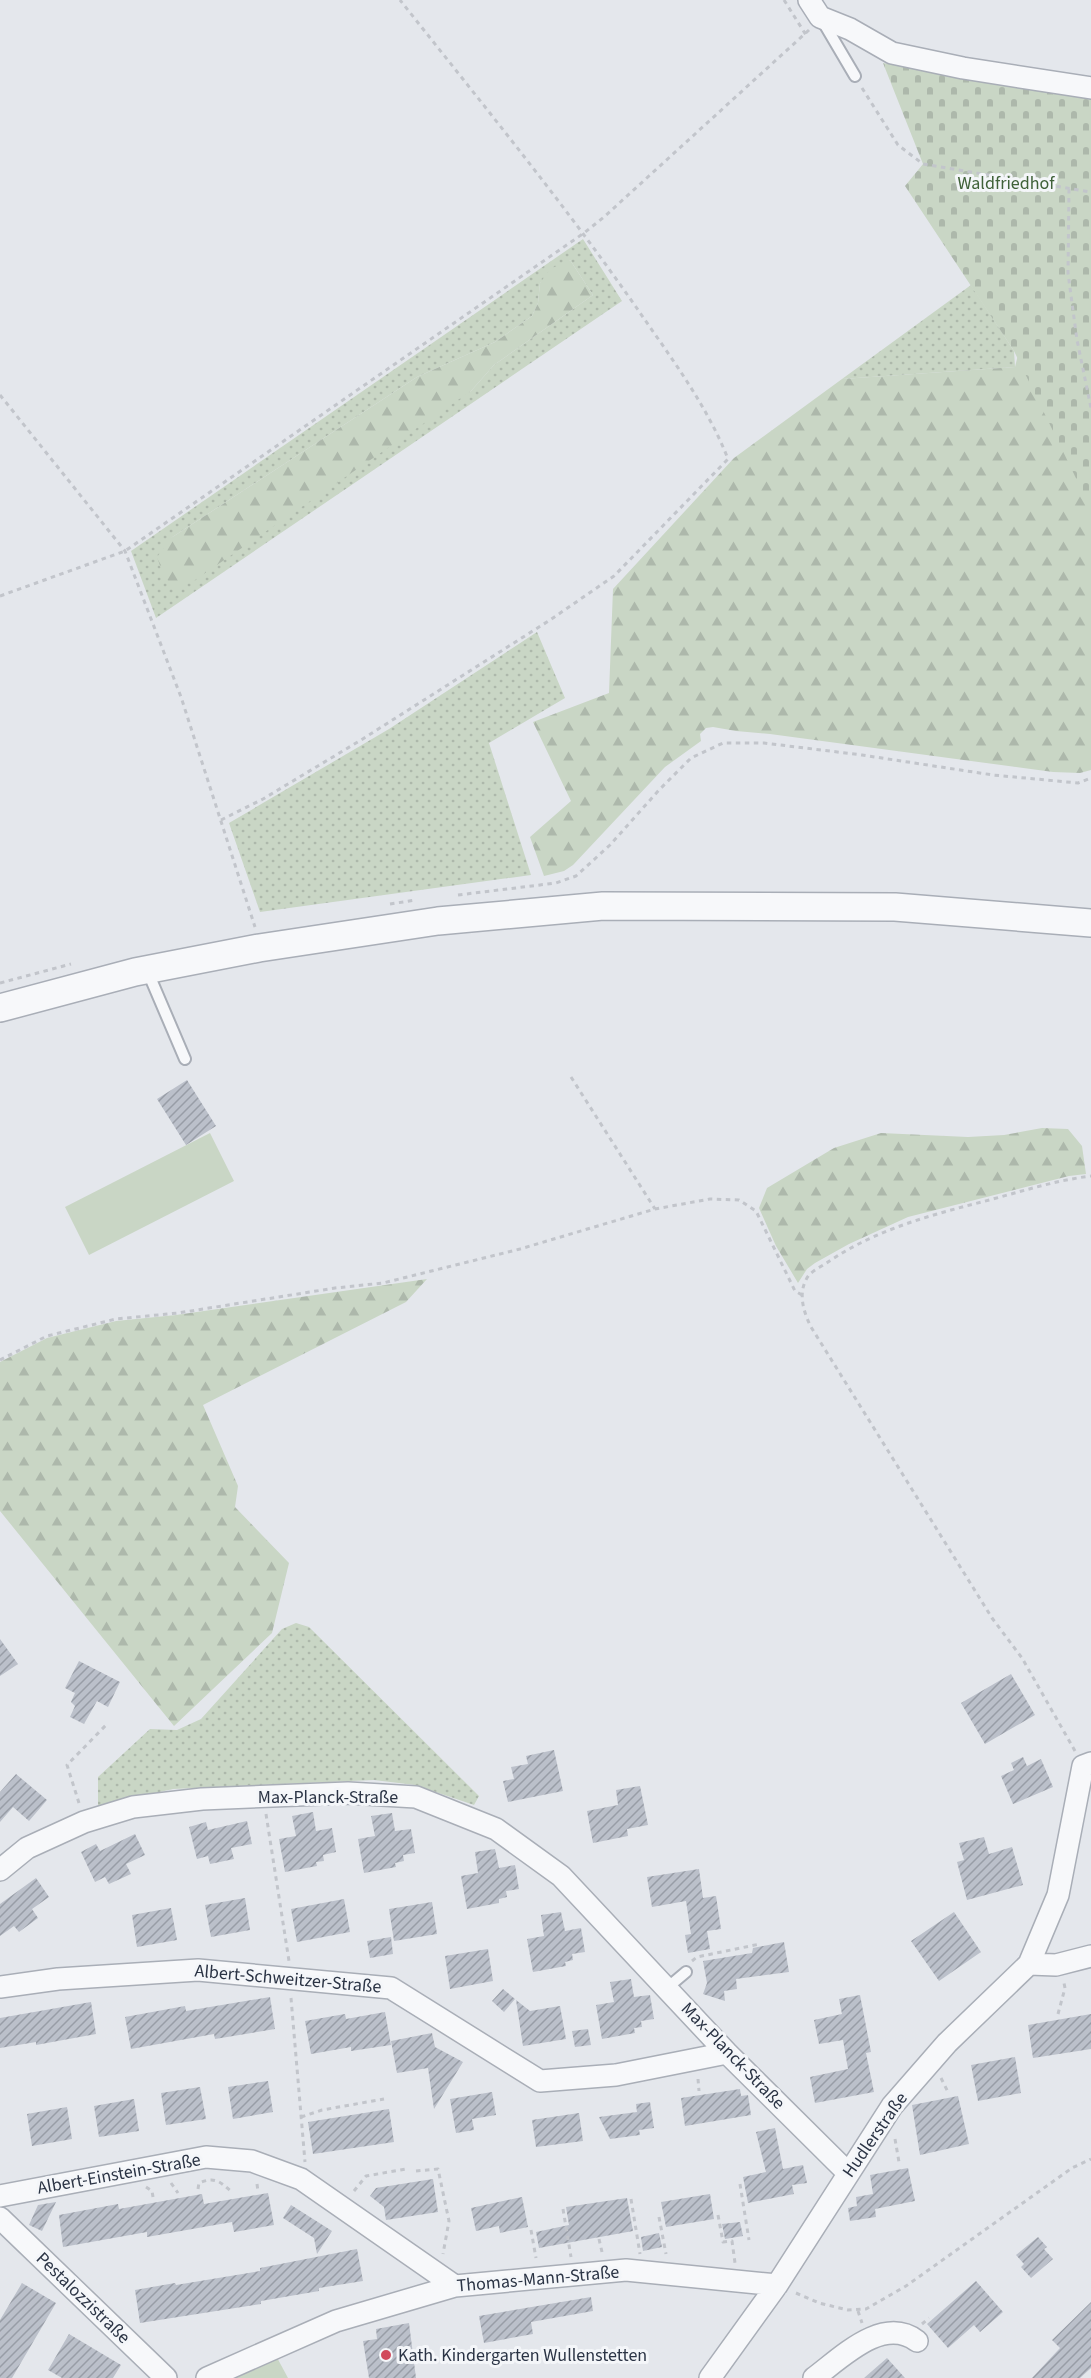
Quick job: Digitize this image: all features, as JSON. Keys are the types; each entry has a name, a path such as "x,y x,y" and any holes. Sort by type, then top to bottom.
{"street":[{"path":"814,8 892,53 963,68 1091,88"},
{"path":"0,1008 147,970 253,933 438,921 603,906 895,907 1091,923"},
{"path":"1087,1764 1058,1894 1029,1964 1060,1964 1091,1956"},
{"name":"Max-Planck-Straße","path":"0,1870 27,1848 84,1822 133,1807 202,1799 348,1793 416,1797 496,1829 561,1876 727,2053 848,2173"},
{"name":"Hudlerstraße","path":"710,2378 777,2285 892,2106 948,2043 1029,1964"},
{"name":"Albert-Schweitzer-Straße","path":"0,1987 58,1979 198,1970 391,1988 540,2081 616,2075 727,2053"},
{"name":"Albert-Einstein-Straße","path":"0,2196 206,2157 252,2161 301,2179 455,2286"},
{"name":"Pestalozzistraße","path":"0,2218 166,2378"},
{"name":"Thomas-Mann-Straße","path":"207,2378 336,2321 455,2286 626,2270 777,2285"},
{"path":"814,2378 868,2339 887,2332 910,2336 918,2341"}],"lane":[{"path":"814,8 855,76"},
{"path":"147,970 185,1059"},
{"path":"667,1988 686,1972"}],"path":[{"path":"221,820 263,799 362,740 550,620 614,576 728,459 718,435 665,350 584,233 400,0"},
{"path":"784,0 806,35"},
{"path":"0,596 124,551 584,233 806,35 814,8"},
{"path":"855,76 898,145 923,164 1091,192"},
{"path":"1069,189 1068,273 1077,340 1091,408"},
{"path":"0,395 124,551 181,697 221,820 253,933"},
{"path":"455,895 556,883 576,876 610,845 691,758 723,743 764,743 1004,776 1077,783 1091,778"},
{"path":"389,904 423,899"},
{"path":"0,983 78,963"},
{"path":"571,1077 655,1209"},
{"path":"1087,1764 1022,1658 992,1618 811,1327 806,1317 802,1295 805,1282 818,1268 852,1246 902,1225 1057,1182 1091,1176"},
{"path":"0,1360 46,1336 116,1319 178,1313 335,1288 383,1283 520,1249 655,1209 710,1199 739,1200 756,1211 795,1291 802,1295"},
{"path":"84,1822 67,1765 108,1723"},
{"path":"686,1972 697,1957 760,1944"},
{"path":"1058,2014 1065,1988 1060,1964"},
{"path":"301,2117 322,2109 384,2099"},
{"path":"777,2285 819,2302 848,2310 866,2308 906,2286 1071,2168 1091,2159"},
{"path":"342,2207 366,2176 406,2169"},
{"path":"416,2172 438,2169 449,2221 444,2252 436,2273"},
{"path":"198,2189 199,2183 210,2179 219,2181 233,2193"},
{"path":"740,2184 749,2240"},
{"path":"631,2199 642,2272"},
{"path":"563,2209 574,2275"},
{"path":"718,2214 723,2242 732,2241 738,2281"},
{"path":"659,2217 669,2274"},
{"path":"531,2230 539,2278"}],"green space":[{"name":"Waldfriedhof","path":"883,63 1091,96 1091,509 1014,351 905,186 923,164"},
{"path":"583,239 622,301 156,618 131,551","holes":["570,260 593,295 494,365 471,391 171,538 417,377 495,342 532,316 538,303 540,283"]},
{"path":"570,260 593,295 494,365 471,391 195,580 176,588 164,577 157,557 171,538 417,377 495,342 532,316 538,303 540,283 550,269"},
{"path":"971,285 1014,351 1015,367 842,379"},
{"path":"1091,317 1091,770 1080,773 1053,772 770,734 706,728 700,734 701,741 665,767 573,865 564,871 544,876 530,837 571,801 533,722 609,693 613,589 734,458 842,379 1015,367 1025,326"},
{"path":"537,632 565,698 489,743 531,875 260,912 229,823 389,729"},
{"path":"1042,1128 1068,1129 1082,1146 1086,1174 1069,1176 908,1217 849,1244 815,1263 807,1269 798,1283 776,1246 759,1208 767,1188 834,1148 881,1133 968,1137 1004,1135"},
{"path":"210,1133 234,1181 89,1255 65,1207"},
{"path":"427,1279 406,1302 203,1405 238,1486 235,1507 289,1563 272,1633 174,1726 0,1511 0,1362 47,1338 116,1321 176,1315"},
{"path":"296,1623 309,1627 479,1796 474,1805 415,1785 374,1780 173,1789 98,1806 98,1777 150,1729 177,1730 201,1719 282,1629"},
{"path":"274,2352 288,2378 213,2378"}],"building":[{"path":"187,1080 216,1126 186,1145 157,1099"},
{"path":"0,1639 18,1664 0,1676"},
{"path":"79,1661 120,1682 108,1707 97,1701 84,1724 70,1717 75,1706 71,1702 75,1693 65,1688"},
{"path":"1011,1674 1035,1715 985,1744 961,1703"},
{"path":"554,1750 563,1791 508,1802 503,1781 514,1779 511,1767 528,1764 526,1756"},
{"path":"1023,1757 1027,1766 1041,1759 1053,1787 1013,1804 1001,1776 1014,1770 1011,1763"},
{"path":"16,1774 47,1800 29,1821 13,1807 0,1822 0,1792"},
{"path":"640,1786 648,1825 627,1829 628,1836 593,1843 587,1811 618,1805 616,1790"},
{"path":"313,1812 316,1831 332,1828 336,1852 323,1855 324,1861 316,1862 317,1866 285,1872 279,1839 296,1836 292,1816"},
{"path":"392,1813 395,1831 411,1829 415,1853 403,1855 404,1861 395,1863 396,1867 364,1873 358,1839 375,1836 371,1816"},
{"path":"247,1821 252,1844 231,1848 234,1859 210,1864 208,1856 197,1859 189,1827 206,1822 208,1830"},
{"path":"135,1834 145,1855 126,1864 131,1874 109,1884 105,1877 95,1882 81,1852 96,1844 100,1851"},
{"path":"984,1837 989,1854 1012,1847 1023,1885 967,1900 957,1862 964,1860 959,1843"},
{"path":"495,1849 499,1868 515,1865 519,1889 506,1891 507,1897 499,1899 499,1903 467,1909 461,1876 478,1873 475,1852"},
{"path":"699,1869 703,1898 716,1896 721,1929 707,1931 710,1949 688,1953 685,1935 691,1934 686,1901 652,1907 647,1877"},
{"path":"36,1878 49,1897 32,1909 38,1918 19,1932 14,1926 0,1936 0,1904"},
{"path":"245,1898 250,1930 211,1937 205,1905"},
{"path":"344,1899 350,1932 297,1942 291,1909"},
{"path":"432,1902 437,1934 394,1941 389,1909"},
{"path":"171,1908 177,1940 137,1947 132,1915"},
{"path":"561,1912 565,1931 581,1928 585,1952 572,1954 573,1960 565,1962 566,1966 533,1972 527,1939 544,1936 541,1915"},
{"path":"954,1912 981,1952 939,1981 911,1941"},
{"path":"391,1937 393,1954 370,1958 367,1941"},
{"path":"784,1942 789,1972 736,1979 737,1989 724,1991 725,2001 703,1994 707,1983 703,1961 752,1953 753,1948"},
{"path":"488,1949 493,1981 450,1989 445,1956"},
{"path":"631,1979 634,1997 650,1995 654,2019 641,2021 642,2027 634,2028 635,2033 602,2039 596,2005 614,2002 610,1982"},
{"path":"503,1989 515,1999 504,2012 492,2001"},
{"path":"860,1995 871,2052 866,2053 874,2092 815,2103 810,2077 848,2069 843,2040 819,2044 814,2020 842,2014 839,1999"},
{"path":"270,1997 275,2029 215,2039 214,2034 131,2049 125,2017 185,2006 186,2011"},
{"path":"516,2000 530,2011 560,2006 566,2039 523,2046"},
{"path":"91,2002 96,2034 36,2045 36,2042 0,2048 0,2018"},
{"path":"385,2012 391,2045 351,2051 351,2047 311,2054 305,2021 345,2014 346,2019"},
{"path":"1091,2014 1091,2049 1033,2058 1028,2025"},
{"path":"588,2029 591,2045 575,2047 572,2031"},
{"path":"432,2033 435,2047 463,2062 434,2109 428,2068 397,2073 391,2041"},
{"path":"1015,2057 1021,2093 978,2101 971,2065"},
{"path":"268,2081 273,2112 233,2119 228,2087"},
{"path":"200,2087 206,2119 166,2125 161,2093"},
{"path":"740,2089 741,2096 748,2095 751,2115 685,2126 681,2098"},
{"path":"492,2092 496,2115 472,2119 474,2130 456,2133 450,2099"},
{"path":"958,2096 969,2144 920,2155 912,2105"},
{"path":"134,2099 139,2131 99,2137 94,2106"},
{"path":"650,2102 654,2128 639,2130 640,2135 610,2139 599,2117 637,2112 636,2104"},
{"path":"67,2107 72,2139 32,2146 27,2114"},
{"path":"389,2109 394,2142 313,2154 308,2122"},
{"path":"579,2113 583,2141 536,2147 532,2120"},
{"path":"775,2128 783,2169 803,2165 807,2183 792,2185 794,2194 748,2203 743,2177 766,2172 756,2132"},
{"path":"908,2168 915,2201 875,2209 876,2217 850,2221 848,2208 857,2206 856,2197 873,2194 870,2175"},
{"path":"433,2179 438,2212 386,2220 384,2207 370,2196 376,2188"},
{"path":"268,2193 274,2225 234,2232 232,2222 147,2237 147,2232 63,2247 59,2215 118,2204 119,2209 202,2194 204,2204"},
{"path":"710,2194 714,2219 666,2227 661,2202"},
{"path":"522,2197 528,2227 500,2233 499,2226 476,2231 471,2208"},
{"path":"627,2198 633,2231 539,2248 536,2232 569,2225 566,2207"},
{"path":"56,2202 42,2231 29,2225 38,2205"},
{"path":"291,2205 332,2231 317,2254 314,2238 283,2218"},
{"path":"740,2222 743,2236 725,2239 722,2224"},
{"path":"659,2233 662,2247 643,2251 641,2237"},
{"path":"1038,2237 1047,2247 1044,2249 1053,2259 1031,2278 1021,2267 1024,2264 1016,2255"},
{"path":"357,2249 363,2281 261,2301 261,2304 140,2323 135,2290 260,2271 260,2268"},
{"path":"976,2281 1003,2312 980,2332 974,2325 948,2348 927,2324"},
{"path":"22,2283 56,2303 12,2378 0,2378 0,2320"},
{"path":"591,2297 593,2311 531,2322 533,2334 484,2343 479,2316"},
{"path":"1091,2302 1091,2368 1080,2378 1032,2378 1060,2348 1052,2340"},
{"path":"409,2323 416,2378 369,2378 363,2341 377,2339 376,2329"},
{"path":"69,2334 121,2365 113,2378 62,2378 48,2370"},
{"path":"887,2358 905,2378 864,2378"}],"place":[{"name":"Kath. Kindergarten Wullenstetten","path":"386,2355"}]}
